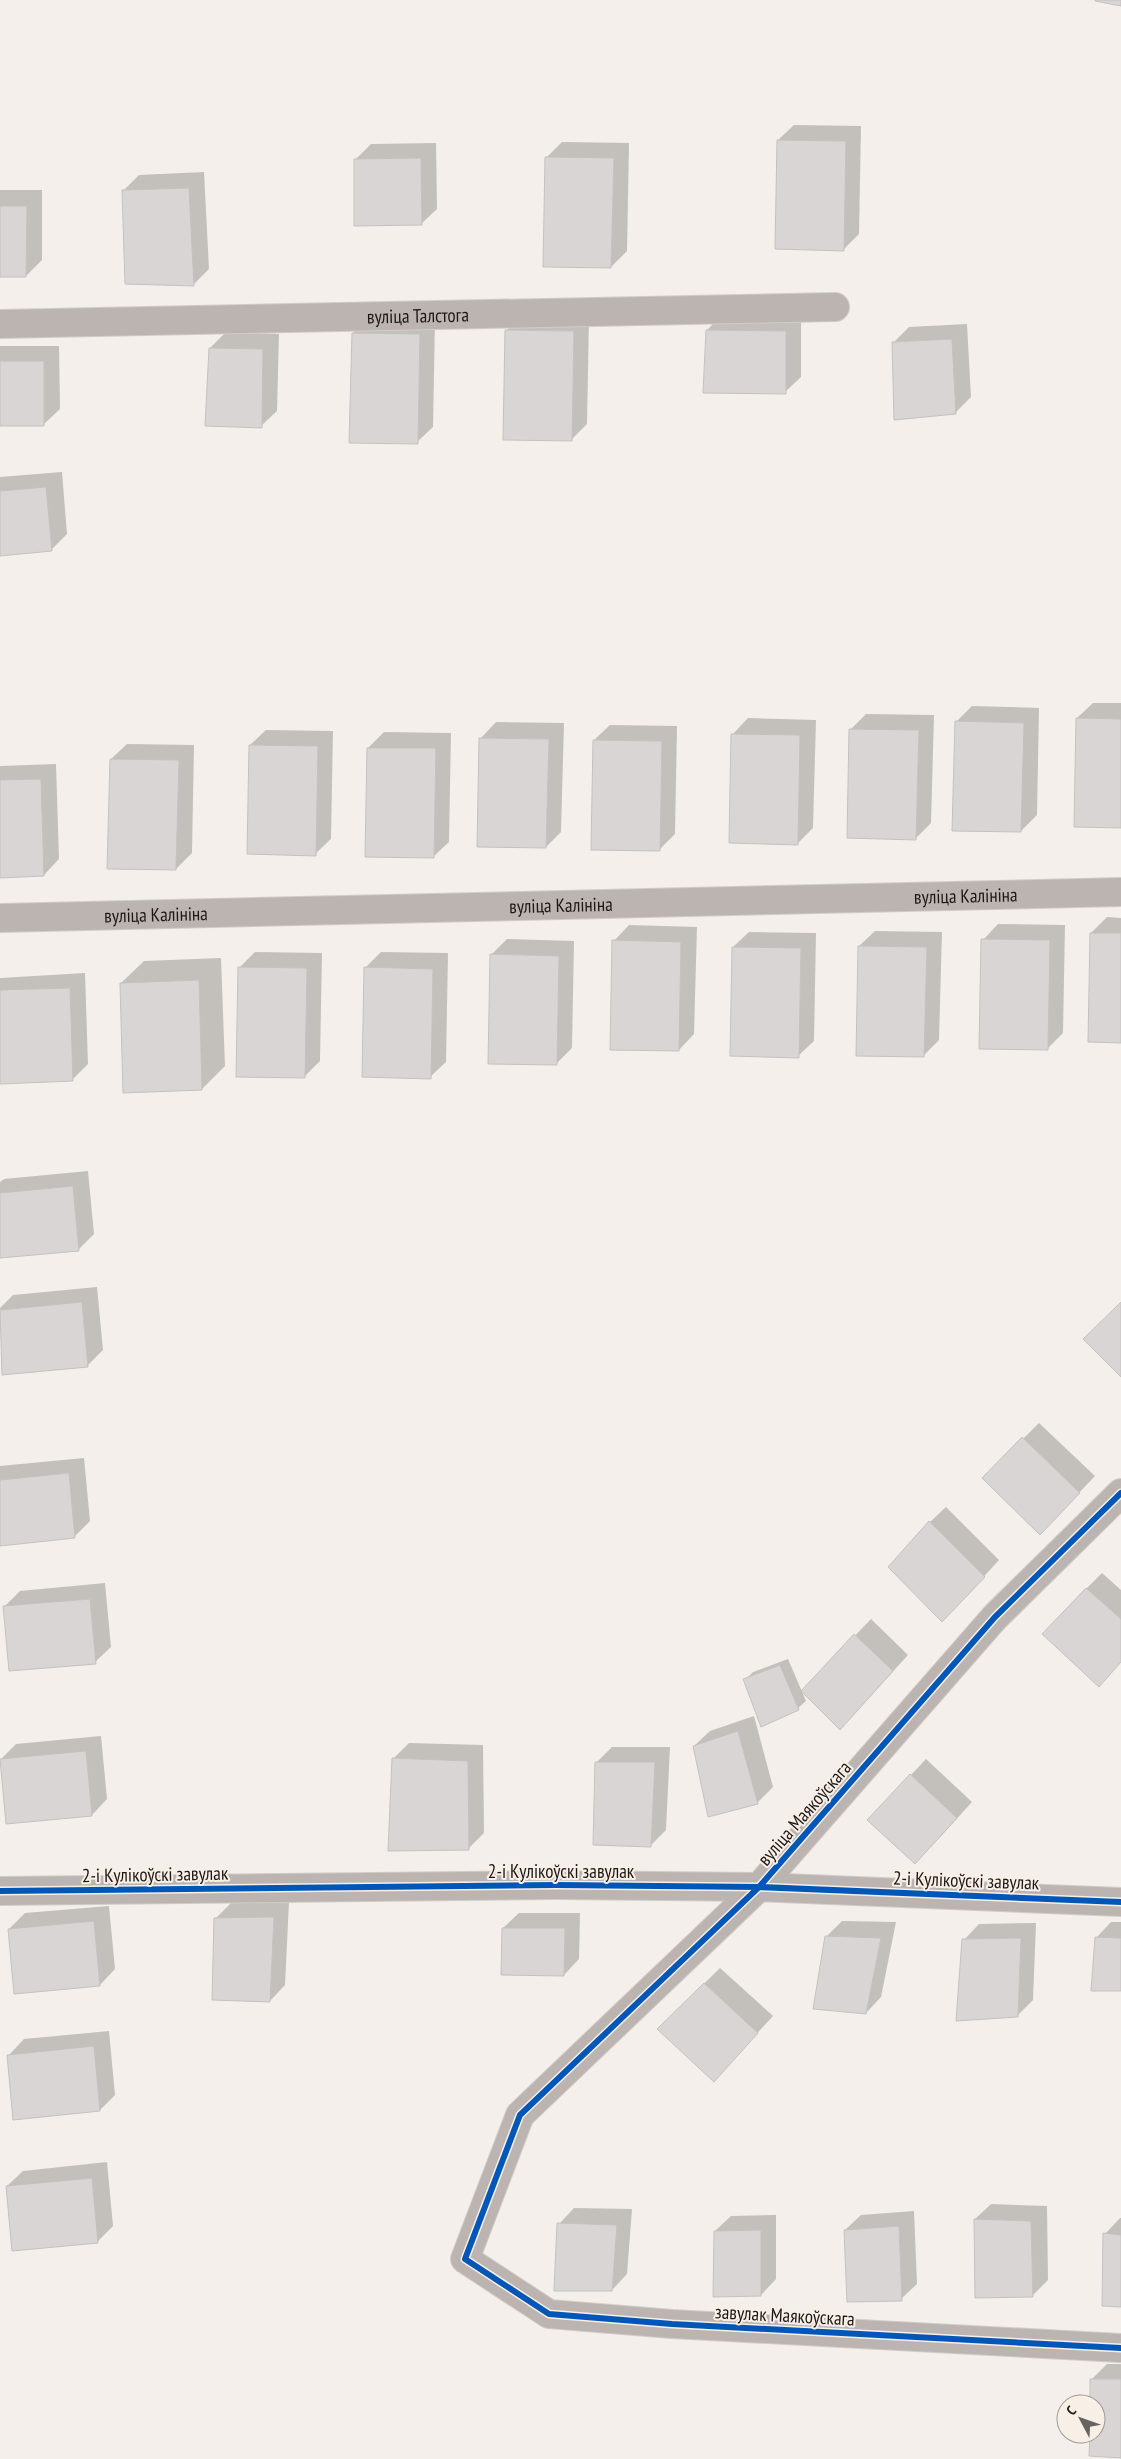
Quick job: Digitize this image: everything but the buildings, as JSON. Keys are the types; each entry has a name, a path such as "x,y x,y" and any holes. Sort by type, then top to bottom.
{"street":[{"name":"вуліца Талстога","path":"0,324 835,307"},
{"name":"вуліца Калініна","path":"0,918 1121,892"},
{"name":"вуліца Маякоўскага","path":"465,2259 520,2115 759,1887 995,1617 1121,1493"},
{"name":"2-і Кулікоўскі завулак","path":"0,1891 546,1885 759,1887 1121,1902"},
{"name":"завулак Маякоўскага","path":"465,2259 549,2314 672,2324 1121,2348"}],"cycle path":[{"path":"1121,1493 995,1617 759,1887 520,2115 465,2259 549,2314 672,2324 1121,2348"},
{"path":"0,1891 556,1885 759,1887 1121,1902"}]}
